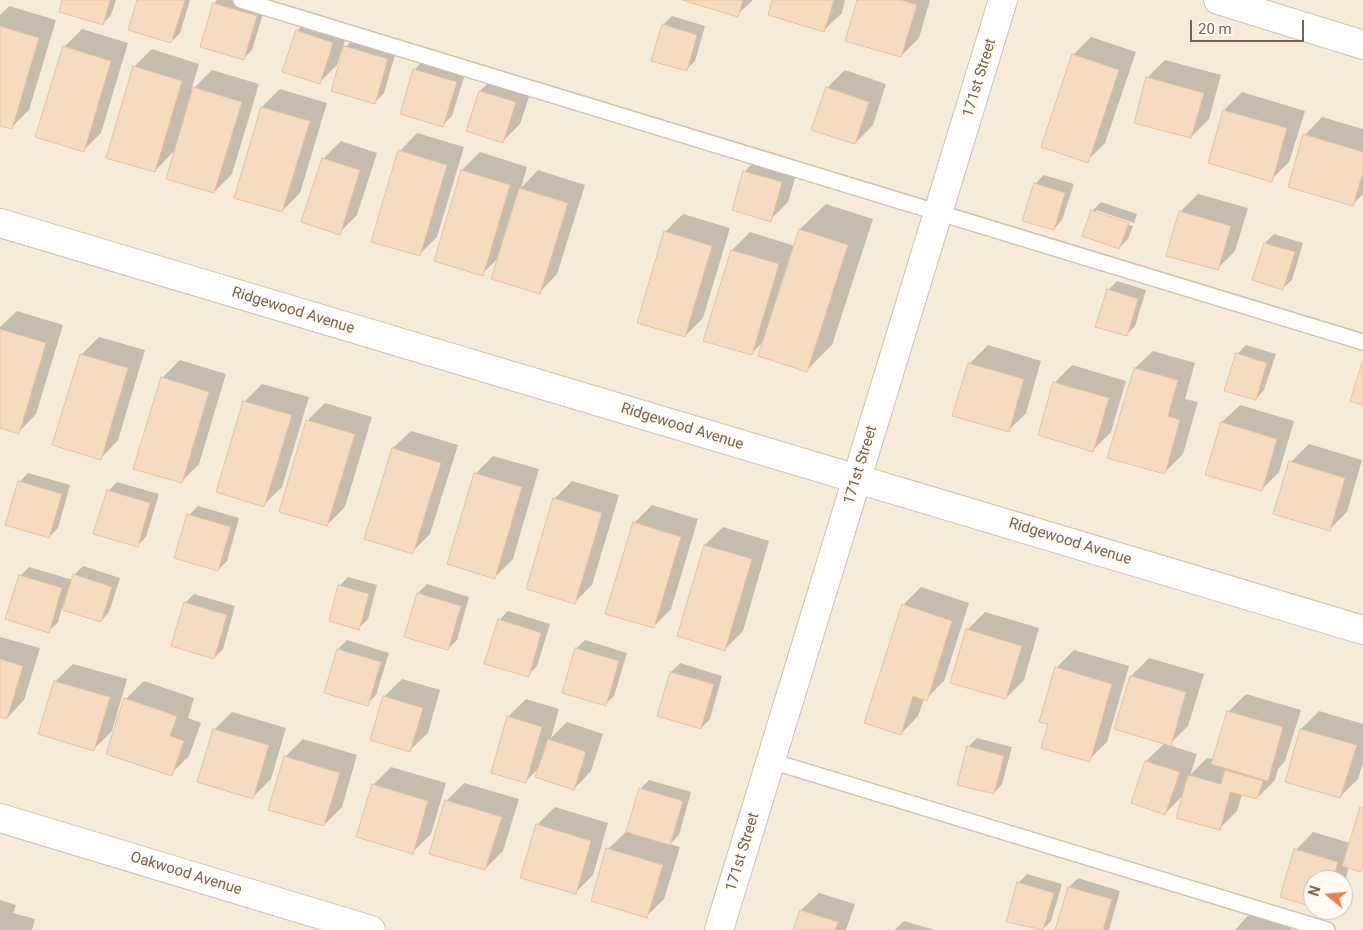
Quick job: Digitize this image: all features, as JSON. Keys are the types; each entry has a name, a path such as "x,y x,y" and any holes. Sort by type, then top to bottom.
{"street":[{"name":"171st Street","path":"719,930 1003,0"},
{"path":"1218,0 1363,45"},
{"name":"Ridgewood Avenue","path":"0,224 1363,630"},
{"name":"Oakwood Avenue","path":"0,818 371,930"}],"lane":[{"path":"241,0 1363,342"},
{"path":"770,761 1327,930"}],"shaded area":[{"path":"0,0 1363,0 1363,930 0,930"}],"building":[{"path":"62,0 110,0 103,25 59,12"},
{"path":"137,0 185,0 171,43 128,30"},
{"path":"682,0 743,0 738,17"},
{"path":"772,0 834,0 824,32 768,15"},
{"path":"857,0 901,0 917,5 901,57 845,41"},
{"path":"213,3 257,16 244,60 200,47"},
{"path":"662,24 697,35 687,71 651,61"},
{"path":"0,26 39,38 12,129 0,126"},
{"path":"296,30 333,43 320,84 282,72"},
{"path":"63,46 111,61 84,152 35,137"},
{"path":"344,46 388,59 375,104 331,91"},
{"path":"1072,54 1119,70 1088,163 1041,147"},
{"path":"133,66 182,81 155,172 106,158"},
{"path":"413,69 457,82 443,127 400,114"},
{"path":"1146,77 1204,93 1191,138 1134,123"},
{"path":"193,87 242,102 214,193 166,179"},
{"path":"826,87 869,102 855,144 811,130"},
{"path":"479,91 516,102 503,143 466,131"},
{"path":"261,107 310,121 282,212 234,198"},
{"path":"1223,110 1287,128 1272,182 1208,163"},
{"path":"1303,134 1363,152 1363,172 1353,206 1288,187"},
{"path":"398,150 447,165 420,256 371,242"},
{"path":"322,158 360,170 340,235 301,222"},
{"path":"461,170 510,185 483,276 434,261"},
{"path":"743,171 782,182 771,222 732,210"},
{"path":"1034,183 1065,193 1054,230 1022,221"},
{"path":"519,188 568,203 540,294 491,279"},
{"path":"1091,210 1129,223 1119,249 1082,236"},
{"path":"1179,211 1231,226 1218,270 1166,256"},
{"path":"799,229 848,245 807,372 758,356"},
{"path":"664,231 712,246 685,337 637,323"},
{"path":"1264,243 1295,252 1283,290 1252,280"},
{"path":"731,250 779,264 752,355 703,341"},
{"path":"1107,289 1138,299 1127,336 1095,327"},
{"path":"0,329 46,343 19,434 0,428"},
{"path":"1236,353 1267,363 1256,400 1224,391"},
{"path":"80,354 128,368 101,460 52,445"},
{"path":"968,363 1024,379 1009,432 952,416"},
{"path":"1363,363 1363,405 1350,401"},
{"path":"1134,368 1178,380 1168,416 1180,420 1165,474 1107,458"},
{"path":"161,377 209,392 182,483 133,469"},
{"path":"1053,382 1109,398 1093,452 1038,435"},
{"path":"243,401 292,415 264,507 216,492"},
{"path":"306,420 355,434 327,526 279,512"},
{"path":"1221,422 1277,439 1262,491 1205,475"},
{"path":"392,448 441,463 413,554 364,539"},
{"path":"1289,461 1345,478 1330,531 1273,514"},
{"path":"474,473 522,487 495,579 447,564"},
{"path":"18,481 62,494 49,538 5,525"},
{"path":"107,490 150,503 138,547 93,534"},
{"path":"553,498 602,513 575,604 526,589"},
{"path":"187,514 231,527 218,571 174,558"},
{"path":"633,522 681,537 654,628 605,614"},
{"path":"704,545 752,559 725,651 677,636"},
{"path":"73,574 112,587 101,622 62,610"},
{"path":"19,575 62,588 49,633 5,619"},
{"path":"338,585 369,594 359,630 329,621"},
{"path":"417,593 461,606 448,650 404,637"},
{"path":"184,602 227,615 214,659 171,646"},
{"path":"902,604 952,621 927,701 913,696 901,735 864,723"},
{"path":"498,619 541,633 529,677 484,664"},
{"path":"966,629 1022,646 1006,699 950,683"},
{"path":"575,648 619,661 606,706 562,693"},
{"path":"337,649 381,662 368,706 324,693"},
{"path":"0,659 23,666 7,719 0,717"},
{"path":"1055,667 1112,684 1090,762 1041,748 1048,724 1039,722"},
{"path":"670,672 714,684 701,729 657,716"},
{"path":"1130,676 1186,692 1171,746 1114,729"},
{"path":"54,681 110,697 94,751 38,734"},
{"path":"383,696 423,708 410,752 370,740"},
{"path":"124,698 177,716 170,736 184,741 172,776 106,754"},
{"path":"1227,711 1283,727 1268,781 1211,764"},
{"path":"507,716 542,727 526,783 491,773"},
{"path":"213,729 269,745 253,799 197,782"},
{"path":"1300,729 1357,745 1340,798 1285,782"},
{"path":"548,739 586,752 574,790 535,777"},
{"path":"967,746 1004,756 994,794 957,785"},
{"path":"284,756 340,773 324,826 268,810"},
{"path":"1145,761 1180,772 1165,815 1131,803"},
{"path":"1225,770 1263,781 1257,799 1230,792 1220,830 1176,818 1188,775 1221,784"},
{"path":"372,784 428,801 413,854 356,837"},
{"path":"639,788 683,801 670,845 626,832"},
{"path":"445,800 502,817 485,870 429,854"},
{"path":"1360,807 1363,808 1363,865 1361,872 1342,866"},
{"path":"536,824 591,841 576,894 520,878"},
{"path":"606,848 663,865 647,918 591,901"},
{"path":"1294,849 1338,862 1336,870 1303,870 1303,904 1280,897"},
{"path":"1017,882 1054,893 1043,930 1006,922"},
{"path":"1068,887 1112,899 1103,930 1055,930"},
{"path":"800,910 838,922 835,930 793,930"}]}
